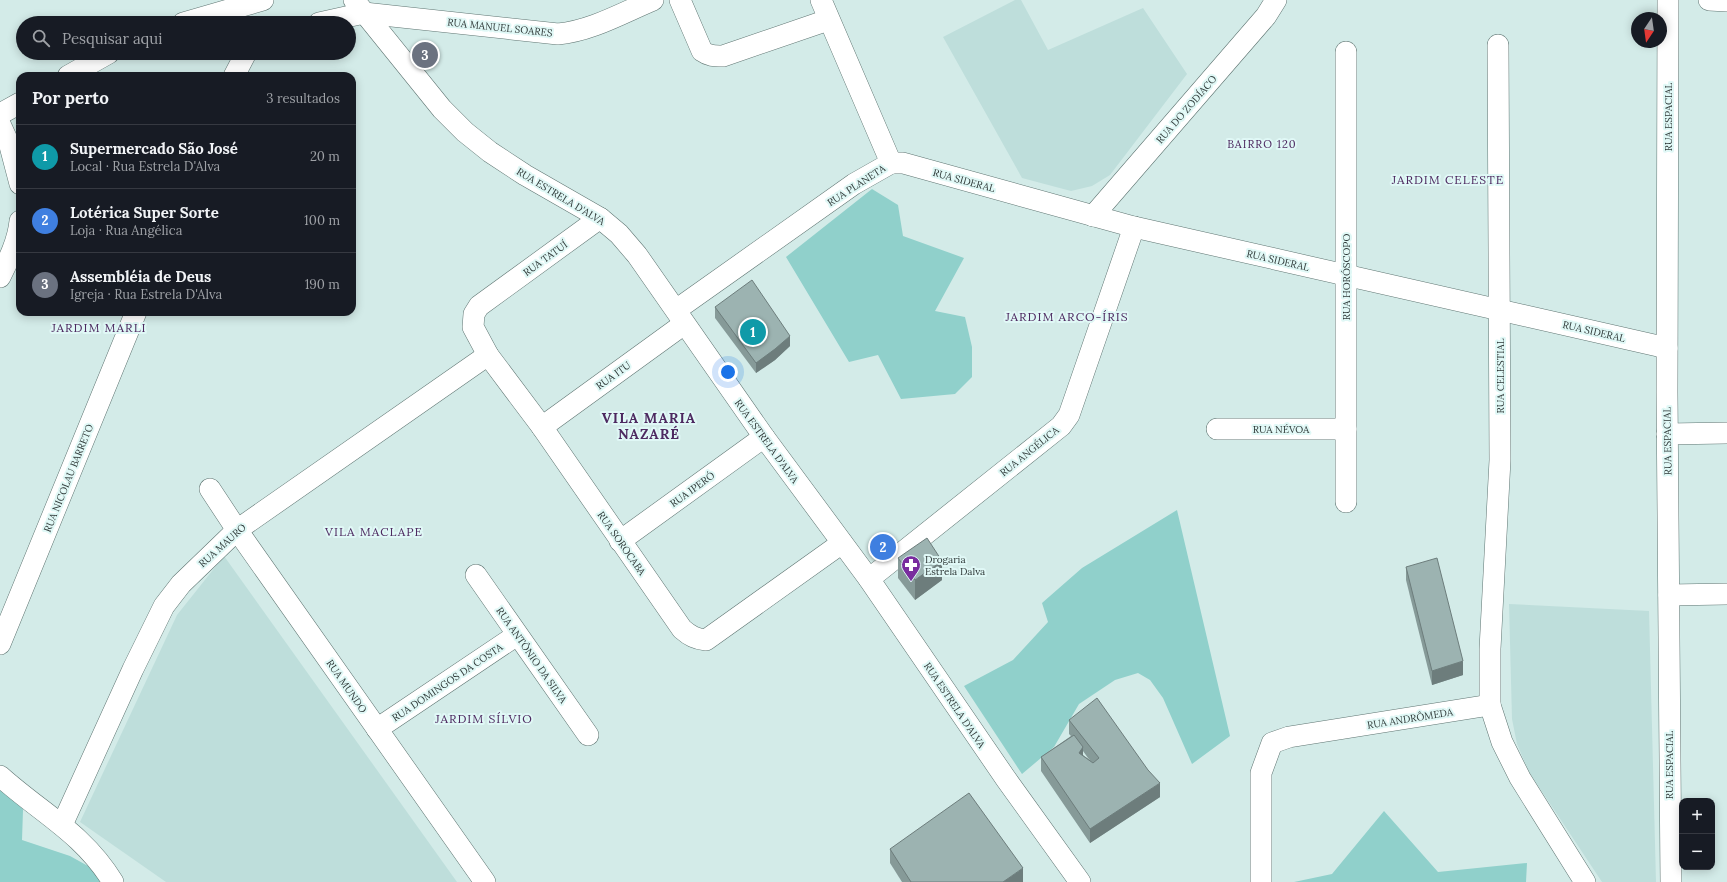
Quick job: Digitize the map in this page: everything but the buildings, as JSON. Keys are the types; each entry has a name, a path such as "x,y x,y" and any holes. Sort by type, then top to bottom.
{"street":[{"path":"207,16 263,0"},
{"name":"RUA MANUEL SOARES","path":"359,7 558,34 574,32 589,27 653,0"},
{"path":"680,0 702,51 708,55 723,56 828,20"},
{"name":"RUA PLANETA","path":"680,317 854,184 891,163 828,20 821,0"},
{"name":"RUA DO ZODÍACO","path":"1093,216 1266,16 1276,0"},
{"path":"1709,0 1727,1"},
{"name":"RUA ESPACIAL","path":"1671,882 1667,348 1672,1"},
{"path":"336,16 359,7"},
{"name":"RUA ESTRELA D'ALVA","path":"359,7 442,109 464,132 490,152 525,175 600,218 619,234 637,255 764,437 869,579 1006,780 1080,882"},
{"name":"RUA CELESTIAL","path":"1490,706 1490,649 1500,460 1498,45"},
{"name":"RUA HORÓSCOPO","path":"1346,52 1346,502"},
{"path":"75,72 97,60"},
{"path":"236,72 242,60"},
{"path":"0,114 16,105"},
{"path":"0,124 10,146 16,169"},
{"name":"RUA SIDERAL","path":"891,163 903,164 1134,228 1667,348"},
{"name":"RUA TATUÍ","path":"490,298 600,218"},
{"name":"RUA ANGÉLICA","path":"869,579 1061,426 1069,415 1134,228"},
{"path":"0,277 10,258 16,239"},
{"name":"RUA SOROCABA","path":"490,298 479,306 474,314 473,320 473,327 488,355 542,427 682,629 690,636 699,640 706,640 842,543"},
{"name":"RUA NICOLAU BARRETO","path":"0,644 134,316"},
{"name":"RUA ITU","path":"542,427 680,317"},
{"name":"RUA MAURO","path":"62,825 133,669 164,606 181,584 237,530 488,355"},
{"name":"RUA NÉVOA","path":"1217,429 1346,429"},
{"path":"1667,434 1727,433"},
{"name":"RUA IPERÓ","path":"620,541 764,437"},
{"name":"RUA MUNDO","path":"210,489 237,530 485,882"},
{"name":"RUA ANTÔNIO DA SILVA","path":"476,575 588,735"},
{"path":"1669,595 1727,594"},
{"name":"RUA DOMINGOS DA COSTA","path":"377,729 517,635"},
{"path":"1490,706 1502,742 1520,778 1585,882"},
{"name":"RUA ANDRÔMEDA","path":"1261,882 1261,774 1272,743 1289,736 1490,706"},
{"path":"0,776 81,841 95,856 113,882"}],"shaded area":[{"path":"1015,0 1021,0 1048,50 1143,8 1187,74 1110,175 1092,186 1071,191 1022,178 943,37"},
{"path":"872,189 898,205 903,236 964,258 935,311 965,317 972,347 972,377 955,394 901,399 878,355 849,362 786,257"},
{"path":"1177,510 1230,736 1192,764 1163,698 1150,680 1138,673 1115,680 1079,704 1054,747 1022,774 964,686 1013,660 1048,622 1042,603 1082,568"},
{"path":"224,556 457,882 166,882 80,822 177,615"},
{"path":"1509,604 1649,611 1656,882 1602,882 1529,772 1517,744 1512,719"},
{"path":"0,769 20,797 23,810 22,840 70,856 97,871 100,882 0,882"},
{"path":"1384,811 1438,872 1527,863 1526,882 1294,882 1332,874"}],"place":[{"name":"Assembléia de Deus","path":"425,55"},
{"name":"Supermercado São José","path":"753,332"},
{"name":"Lotérica Super Sorte","path":"883,547"},
{"name":"Drogaria Estrela Dalva","path":"911,582"}],"district":[{"name":"BAIRRO 120","path":"1262,144"},
{"name":"JARDIM CELESTE","path":"1448,180"},
{"name":"JARDIM ARCO-ÍRIS","path":"1067,317"},
{"name":"JARDIM MARLI","path":"99,328"},
{"name":"VILA MARIA NAZARÉ","path":"649,426"},
{"name":"VILA MACLAPE","path":"374,532"},
{"name":"JARDIM SÍLVIO","path":"484,719"}]}
